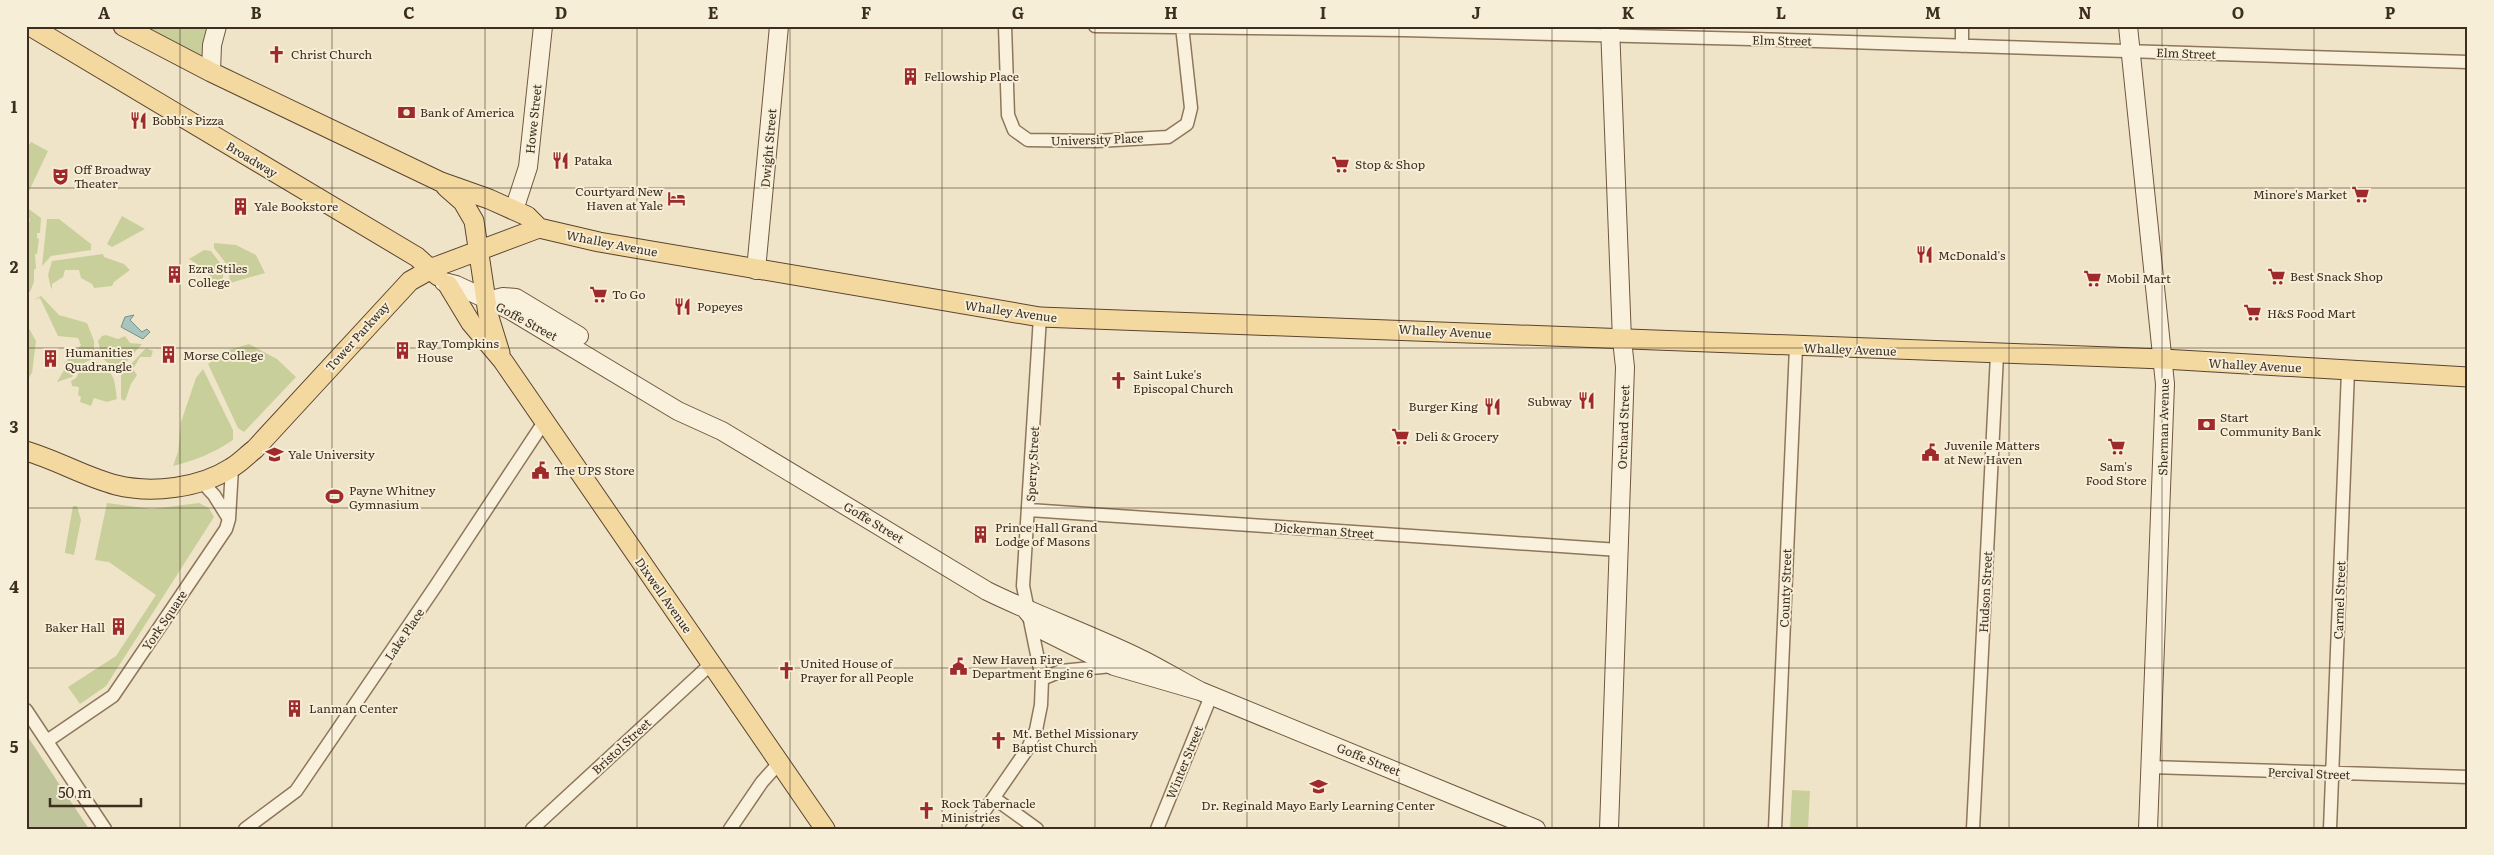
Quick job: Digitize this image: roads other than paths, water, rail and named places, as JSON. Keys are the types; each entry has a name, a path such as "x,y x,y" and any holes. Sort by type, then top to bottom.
{"main road":[{"name":"Broadway","path":"30,26 50,33 417,257 446,284"},
{"path":"123,26 211,72 441,182"},
{"path":"211,72 212,45 217,26"},
{"name":"Howe Street","path":"514,210 528,167 543,26"},
{"name":"Dwight Street","path":"756,270 780,26"},
{"name":"Sherman Avenue","path":"2128,26 2163,359 2163,431 2148,829"},
{"name":"Orchard Street","path":"1609,829 1625,367 1622,340 1610,31"},
{"name":"Whalley Avenue","path":"441,182 527,216 538,228 599,242 1040,318 1401,329 1796,347 2163,359 2348,371 2468,376"},
{"name":"Dixwell Avenue","path":"441,182 470,211 474,221 488,301 488,314 503,361"},
{"name":"Tower Parkway","path":"26,451 117,486 160,488 202,482 232,468 255,449 400,289 431,269 538,228"},
{"name":"Dixwell Avenue","path":"446,284 471,323 503,361 825,829"},
{"name":"Goffe Street","path":"446,284 456,285 510,310 678,411 722,432 987,591 1027,611 1052,619 1138,657 1206,694"},
{"name":"Goffe Street","path":"1027,611 1044,631 1114,666 1206,694 1536,829"}],"street":[{"name":"University Place","path":"1005,26 1008,115 1014,130 1028,140 1052,141 1097,141 1168,136 1187,124 1191,108 1183,27"},
{"name":"Elm Street","path":"1095,26 1610,31 1786,40 2468,62"},
{"path":"1786,26 1786,40"},
{"path":"1962,26 1962,46"},
{"name":"Sperry Street","path":"972,829 1018,764 1036,730 1041,705 1042,679 1023,586 1040,318"},
{"name":"County Street","path":"1775,829 1796,347"},
{"name":"Hudson Street","path":"1973,829 1997,354"},
{"name":"Carmel Street","path":"2330,829 2348,371"},
{"name":"Lake Place","path":"245,829 296,791 435,587 544,422"},
{"name":"York Square","path":"47,742 113,696 226,529 229,520 232,468"},
{"path":"202,482 214,495 229,520"},
{"name":"Dickerman Street","path":"1029,510 1620,550"},
{"name":"Bristol Street","path":"532,829 711,664"},
{"path":"1042,679 1061,671 1114,666"},
{"name":"Winter Street","path":"1157,829 1206,694"},
{"path":"26,710 105,829"},
{"path":"730,829 762,782 780,762"},
{"name":"Percival Street","path":"2150,767 2468,777"},
{"path":"994,798 1037,829"}],"water":[{"path":"134,315 130,320 142,332 147,329 150,332 143,339 121,327 125,317"}],"place":[{"name":"Christ Church","path":"277,54"},
{"name":"Fellowship Place","path":"910,76"},
{"name":"Bank of America","path":"406,112"},
{"name":"Bobbi's Pizza","path":"138,120"},
{"name":"Pataka","path":"560,160"},
{"name":"Stop & Shop","path":"1341,164"},
{"name":"Off Broadway Theater","path":"60,176"},
{"name":"Minore's Market","path":"2361,194"},
{"name":"Courtyard New Haven at Yale","path":"677,198"},
{"name":"Yale Bookstore","path":"240,206"},
{"name":"McDonald's","path":"1924,255"},
{"name":"Ezra Stiles College","path":"174,275"},
{"name":"Best Snack Shop","path":"2276,276"},
{"name":"Mobil Mart","path":"2092,278"},
{"name":"To Go","path":"598,294"},
{"name":"Popeyes","path":"683,306"},
{"name":"H&S Food Mart","path":"2253,313"},
{"name":"Ray Tompkins House","path":"403,350"},
{"name":"Morse College","path":"169,355"},
{"name":"Humanities Quadrangle","path":"51,359"},
{"name":"Saint Luke's Episcopal Church","path":"1119,381"},
{"name":"Subway","path":"1586,401"},
{"name":"Burger King","path":"1492,406"},
{"name":"Start Community Bank","path":"2206,424"},
{"name":"Deli & Grocery","path":"1401,436"},
{"name":"Sam's Food Store","path":"2116,447"},
{"name":"Juvenile Matters at New Haven","path":"1930,452"},
{"name":"Yale University","path":"274,454"},
{"name":"The UPS Store","path":"540,470"},
{"name":"Payne Whitney Gymnasium","path":"335,497"},
{"name":"Prince Hall Grand Lodge of Masons","path":"981,534"},
{"name":"Baker Hall","path":"119,627"},
{"name":"New Haven Fire Department Engine 6","path":"958,666"},
{"name":"United House of Prayer for all People","path":"786,670"},
{"name":"Lanman Center","path":"295,708"},
{"name":"Mt. Bethel Missionary Baptist Church","path":"998,740"},
{"name":"Dr. Reginald Mayo Early Learning Center","path":"1318,786"},
{"name":"Rock Tabernacle Ministries","path":"927,810"}]}
